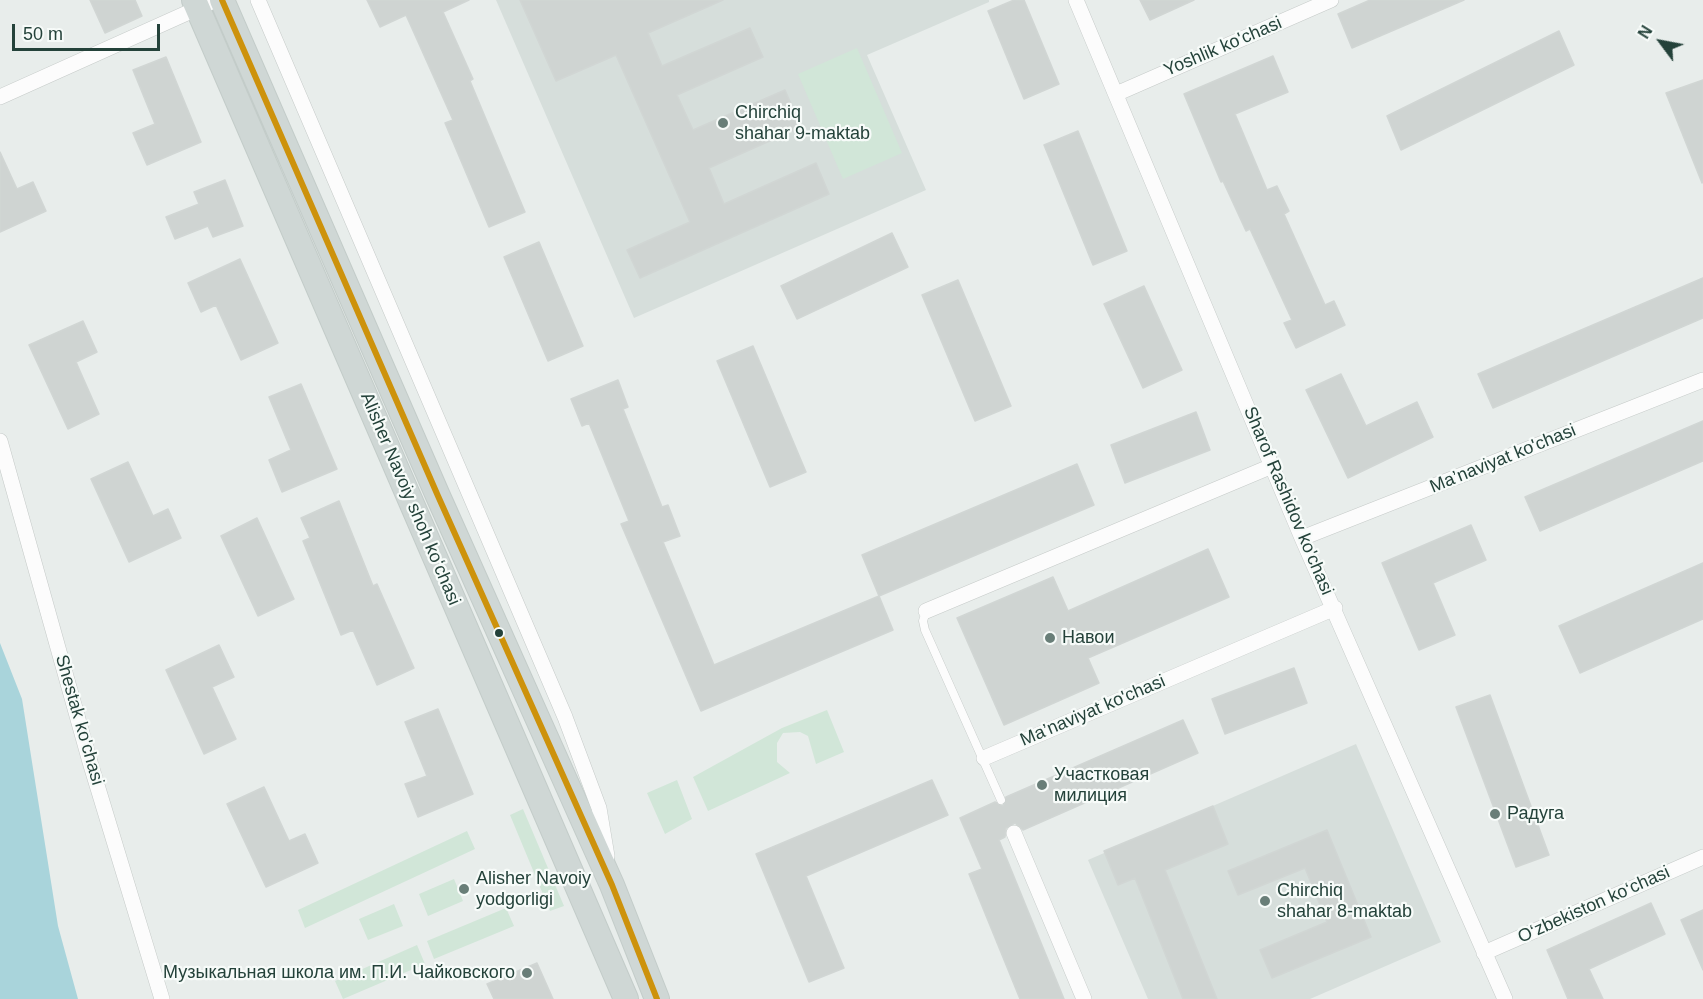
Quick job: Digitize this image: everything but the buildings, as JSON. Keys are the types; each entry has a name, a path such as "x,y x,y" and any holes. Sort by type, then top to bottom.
{"main road":[{"name":"Alisher Navoiy shoh koʻchasi","path":"216,3 612,885 657,999"},
{"name":"Alisher Navoiy shoh koʻchasi","path":"216,3 626,999"}],"street":[{"name":"Alisher Navoiy shoh koʻchasi","path":"258,0 565,717 599,808 612,885"},
{"name":"Sharof Rashidov ko'chasi","path":"1076,0 1302,538 1335,608 1505,999"},
{"name":"Yoshlik ko'chasi","path":"1116,94 1331,0"},
{"path":"0,97 216,3"},
{"name":"Ma’naviyat ko'chasi","path":"1302,538 1703,380"},
{"name":"Shestak ko'chasi","path":"0,441 90,762 162,999"},
{"path":"926,611 1272,466"},
{"name":"Ma’naviyat ko'chasi","path":"984,758 1335,608"},
{"path":"1014,833 1084,999"},
{"name":"O‘zbekiston ko‘chasi","path":"1484,953 1703,857"}],"lane":[{"path":"926,611 923,621 925,630 1001,800"}],"shaded area":[{"name":"Chirchiq shahar 9-maktab","path":"496,0 989,0 989,2 867,55 926,190 634,318"},
{"name":"Chirchiq shahar 8-maktab","path":"1356,744 1441,942 1310,999 1148,999 1088,860"}],"green space":[{"path":"857,48 902,153 843,179 798,74"},
{"path":"827,710 844,752 816,764 808,736 800,732 783,733 777,743 777,762 790,773 708,811 693,777 782,728"},
{"path":"677,780 692,819 665,834 647,793"},
{"path":"523,809 564,906 550,911 510,815"},
{"path":"467,831 475,849 305,928 298,910"},
{"path":"454,879 463,901 428,916 419,894"},
{"path":"394,904 403,926 368,940 359,919"},
{"path":"506,908 514,926 434,959 427,941"},
{"path":"417,945 425,964 343,999 335,981"}],"water":[{"path":"0,643 22,699 58,926 78,999 0,999"}],"transit line":[{"path":"222,0 438,496 612,885 657,999"}],"place":[{"name":"Chirchiq shahar 9-maktab","path":"723,123"},
{"name":"Навои","path":"1050,638"},
{"name":"Участковая милиция","path":"1042,785"},
{"name":"Радуга","path":"1495,814"},
{"name":"Alisher Navoiy yodgorligi","path":"464,889"},
{"name":"Chirchiq shahar 8-maktab","path":"1265,901"},
{"name":"Музыкальная школа им. П.И. Чайковского","path":"527,973"}]}
